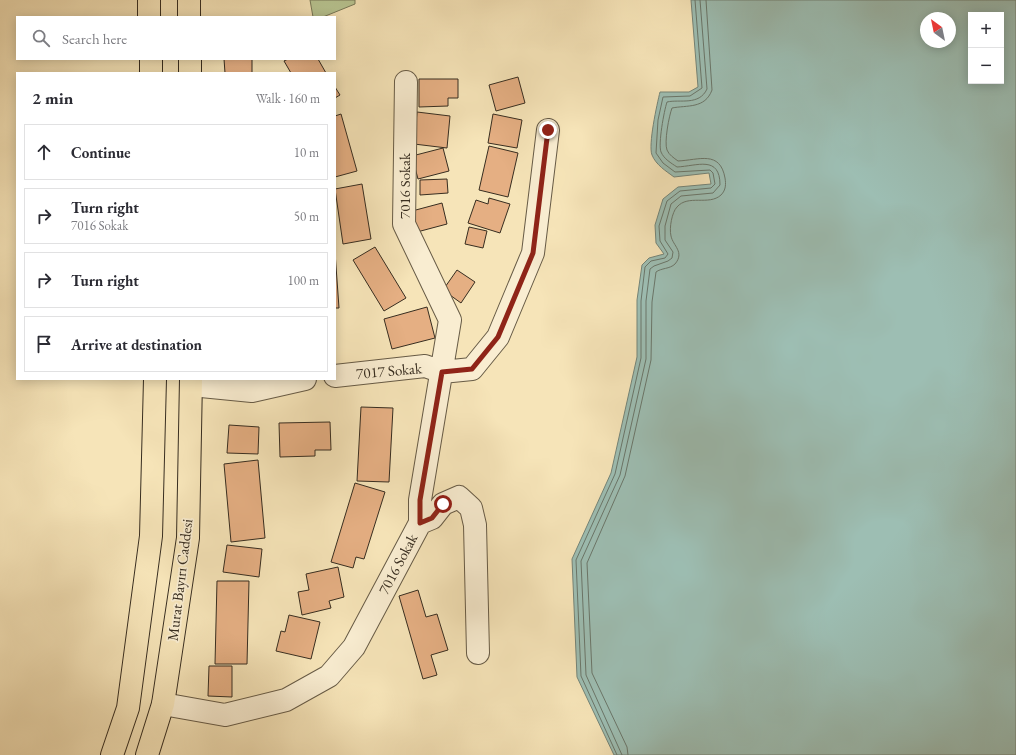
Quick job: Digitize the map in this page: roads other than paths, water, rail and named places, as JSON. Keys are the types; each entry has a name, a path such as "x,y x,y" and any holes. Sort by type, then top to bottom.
{"main road":[{"path":"149,0 150,16"},
{"path":"189,0 189,16"},
{"path":"150,60 151,72"},
{"path":"190,60 190,72"},
{"path":"112,755 128,708 151,536 155,380"},
{"name":"Murat Bayırı Caddesi","path":"147,755 163,704 188,538 191,382"}],"street":[{"name":"7016 Sokak","path":"163,704 225,715 286,700 329,676 354,647 420,523 420,500 450,320 404,224 406,82"},
{"path":"442,372 472,369 498,337 533,253 548,130"},
{"name":"7017 Sokak","path":"336,376 425,366 442,372"},
{"path":"191,382 252,390 297,380"},
{"path":"420,523 432,518 443,504 459,497 471,508 475,525 478,653"}],"water":[{"path":"691,0 1016,0 1016,755 614,755 577,677 572,559 611,473 637,357 637,300 642,265 649,258 664,254 656,243 655,225 663,199 678,187 711,184 709,173 674,177 656,162 652,155 651,143 653,124 660,92 689,92 698,87"}]}
